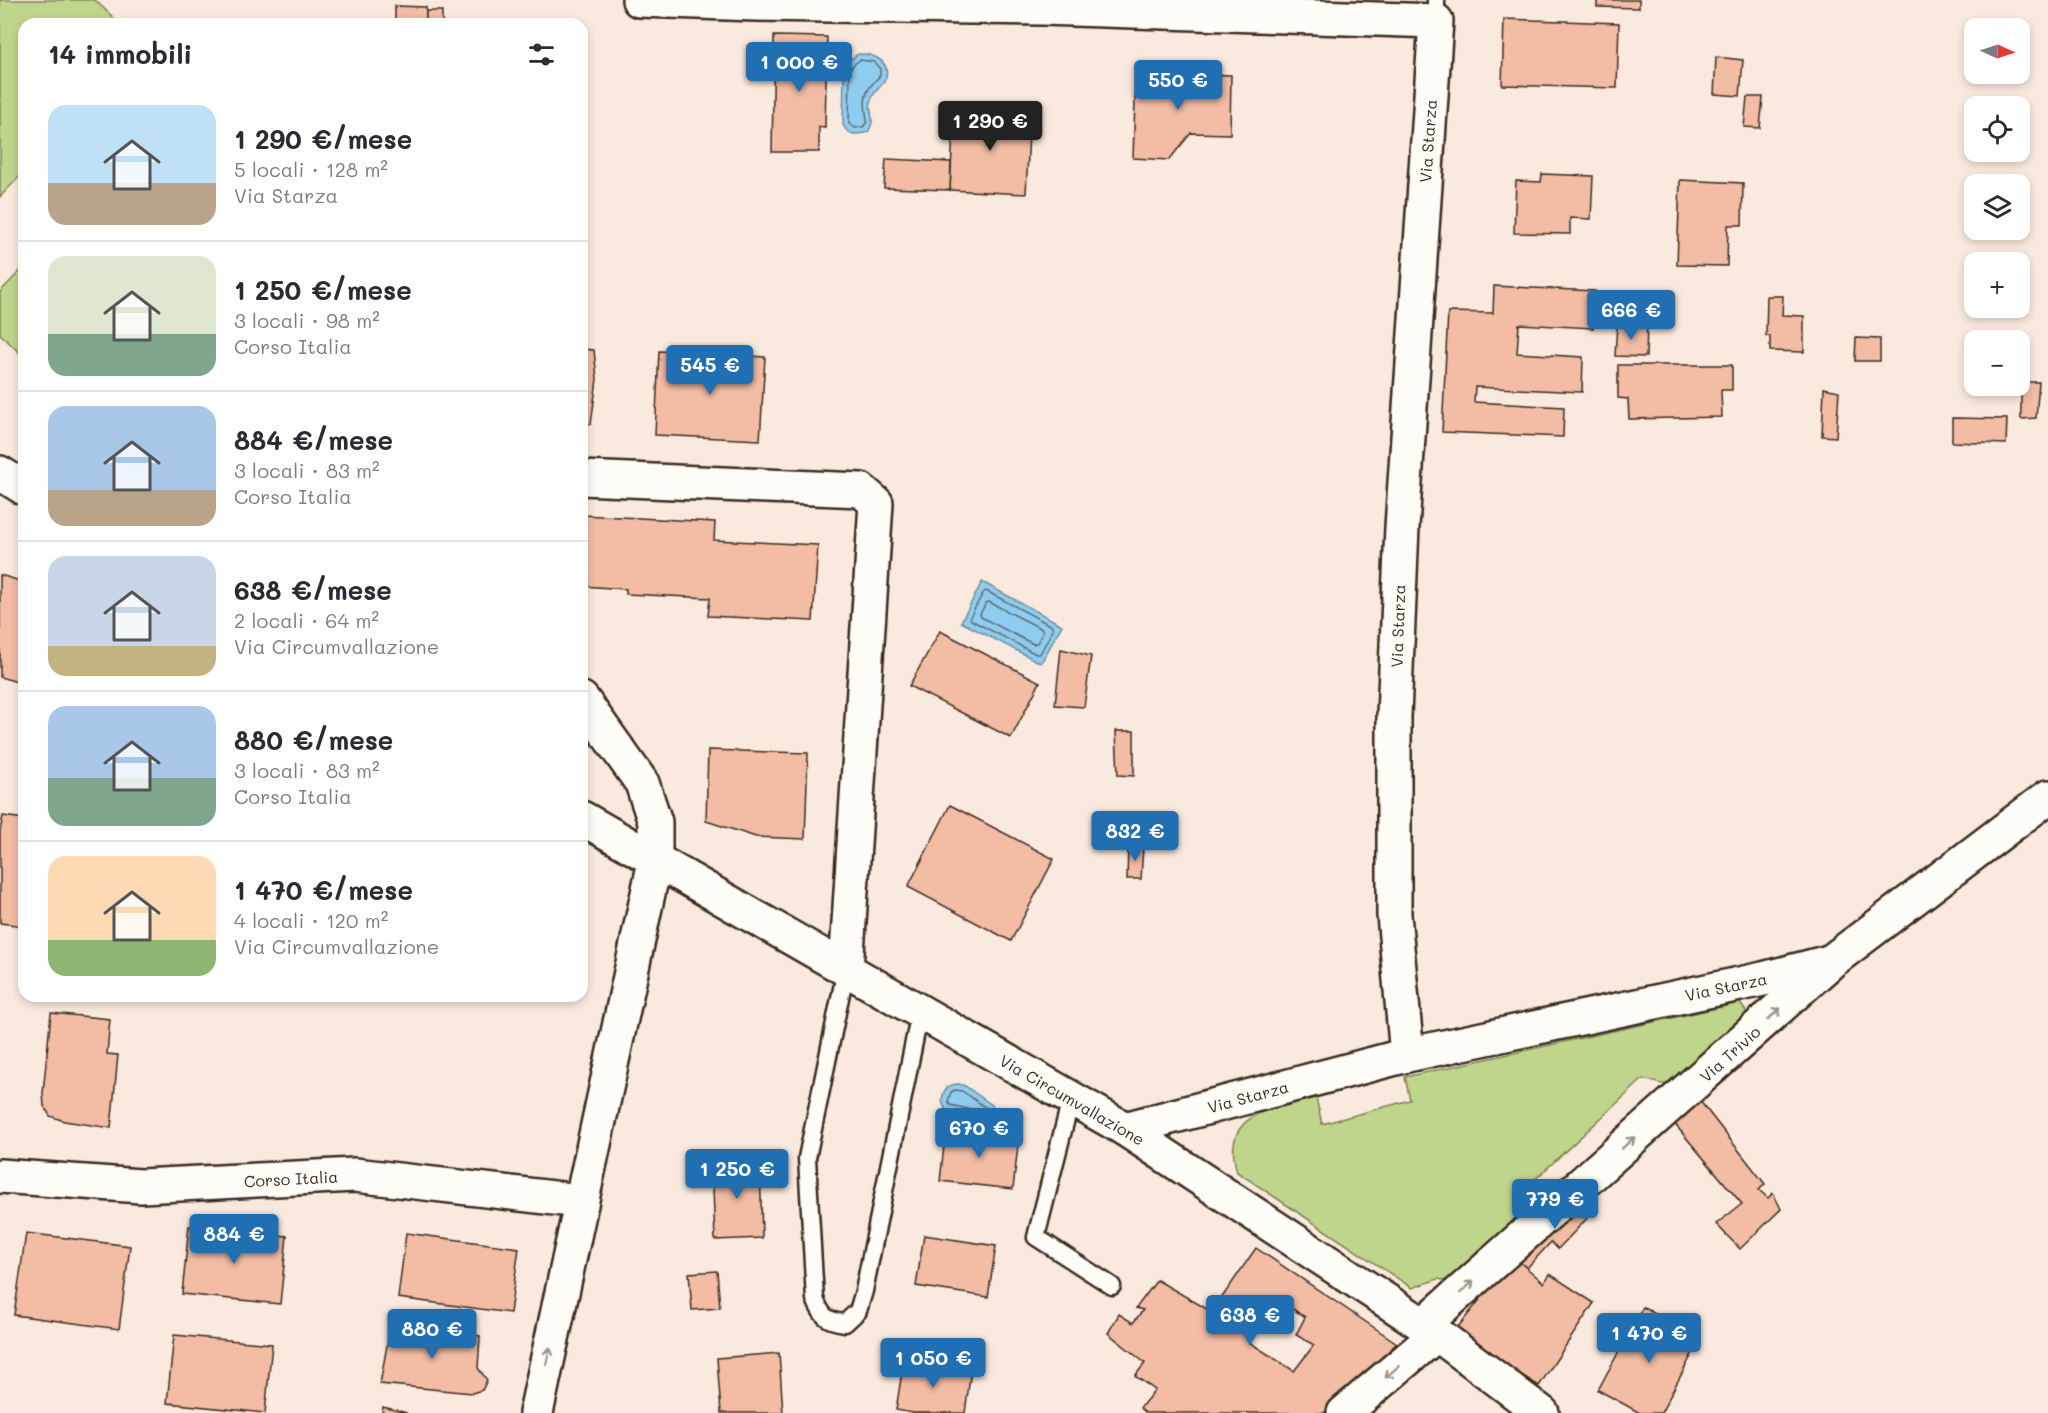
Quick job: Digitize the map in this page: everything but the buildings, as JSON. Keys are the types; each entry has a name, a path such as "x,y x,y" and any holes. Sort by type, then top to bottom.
{"street":[{"name":"Via Starza","path":"639,0 1042,8 1436,11 1402,526 1394,716 1394,915 1407,1055"},
{"path":"0,473 18,484"},
{"path":"588,478 861,490 876,503 846,969"},
{"path":"536,1413 654,861 655,822 642,783 588,707"},
{"name":"Via Trivio","path":"1344,1413 1430,1330 1833,960 2048,796"},
{"name":"Via Circumvallazione","path":"588,822 1125,1130 1430,1330 1542,1413"},
{"name":"Via Starza","path":"1125,1130 1407,1055 1763,979 1833,960"},
{"name":"Corso Italia","path":"1,1184 141,1186 355,1175 580,1201"}],"lane":[{"path":"846,969 807,1158 815,1299 820,1313 832,1322 845,1323 858,1311 864,1291 920,1012"},
{"path":"1071,1099 1036,1237 1112,1286"}],"green space":[{"path":"0,0 95,0 114,18 18,18 18,178 0,197"},
{"path":"18,273 18,351 0,334 0,292"},
{"path":"1740,1003 1747,1013 1666,1085 1643,1079 1515,1198 1518,1220 1454,1282 1438,1279 1412,1288 1237,1172 1233,1152 1236,1137 1243,1125 1254,1116 1267,1110 1316,1098 1322,1124 1410,1100 1405,1077"}],"water":[{"path":"858,54 874,56 882,62 885,66 886,77 871,100 871,127 868,132 857,134 850,133 843,125 844,69 849,60"},
{"path":"982,582 1062,625 1041,663 961,622"},
{"path":"959,1084 992,1105 996,1111 992,1119 946,1111 942,1101 943,1094 949,1086"}]}
